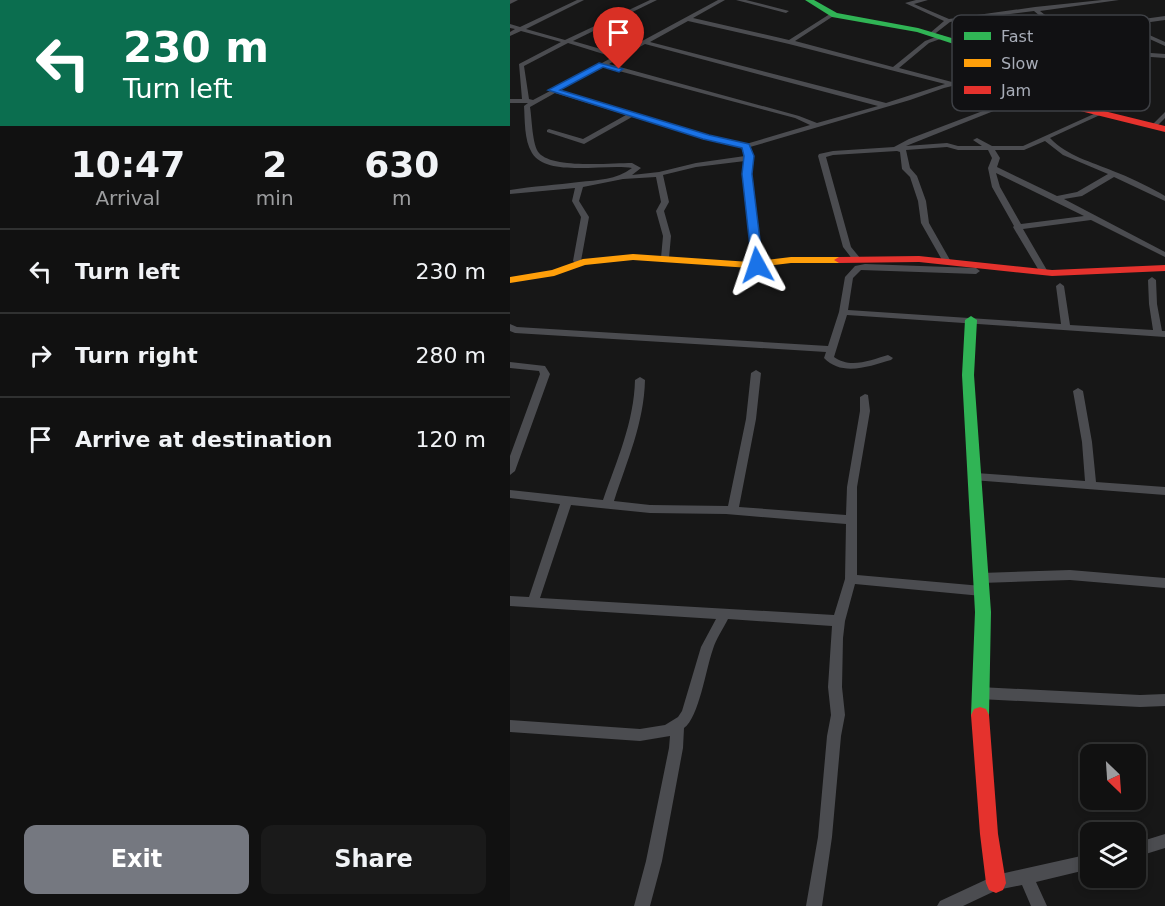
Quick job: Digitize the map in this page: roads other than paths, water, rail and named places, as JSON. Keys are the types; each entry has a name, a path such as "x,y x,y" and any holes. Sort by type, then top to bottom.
{"street":[{"path":"510,2 514,0"},
{"path":"510,34 581,0"},
{"path":"525,101 521,65 654,0"},
{"path":"620,179 632,174 637,168 632,165 565,165 547,162 536,154 532,145 532,132 526,109 552,90 722,0"},
{"path":"739,0 786,11"},
{"path":"809,0 833,14 906,27 952,41"},
{"path":"905,1 925,0"},
{"path":"992,15 1116,0"},
{"path":"905,1 948,21 952,20"},
{"path":"1035,9 1042,15"},
{"path":"790,42 833,14"},
{"path":"1150,20 1165,18"},
{"path":"688,19 790,42 951,84"},
{"path":"895,69 937,35 948,21"},
{"path":"510,26 618,56"},
{"path":"1150,37 1165,44"},
{"path":"644,42 884,105"},
{"path":"1150,55 1165,56"},
{"path":"602,64 796,117 816,125"},
{"path":"552,90 746,146 951,84"},
{"path":"510,101 535,101"},
{"path":"902,149 911,140 987,111"},
{"path":"1087,111 1160,128 1165,114"},
{"path":"549,131 584,142 632,114"},
{"path":"856,258 847,247 822,156 833,153 946,145 1024,148 1098,114"},
{"path":"1046,138 1051,145 1083,162 1165,199"},
{"path":"976,140 991,147 996,158 994,171 996,187 1044,272"},
{"path":"746,146 757,265"},
{"path":"902,149 905,167 913,176 922,201 925,223 946,260"},
{"path":"510,192 658,174 696,165 748,159"},
{"path":"994,171 1062,199 1093,218 1165,255"},
{"path":"658,174 665,202 660,211 667,236 665,258"},
{"path":"1062,199 1079,195 1113,174"},
{"path":"1103,181 1124,179"},
{"path":"577,263 585,218 574,200 581,184"},
{"path":"1017,227 1093,218"},
{"path":"510,280 554,273 577,263 633,257 757,265 791,260 856,258 946,260 1044,272 1081,273 1165,268"},
{"path":"888,358 856,366 839,364 829,358 843,312 849,277 858,268 912,267 976,271"},
{"path":"843,312 1162,334 1152,280"},
{"path":"1060,286 1066,326"},
{"path":"971,320 968,375 982,585 979,693 989,834 996,883"},
{"path":"510,327 515,330 831,349"},
{"path":"510,365 542,368 545,374 510,471"},
{"path":"733,511 751,418 756,374"},
{"path":"607,505 637,417 641,396 640,380"},
{"path":"1078,391 1087,442 1091,485"},
{"path":"814,906 825,837 838,715 835,687 838,621 850,579 852,487 866,411 865,397"},
{"path":"976,477 1165,491"},
{"path":"510,494 607,505 851,520"},
{"path":"533,602 567,500"},
{"path":"850,579 982,585 1070,575 1165,583"},
{"path":"510,601 838,621"},
{"path":"510,726 640,735 667,731 683,721 688,713 707,647 725,613"},
{"path":"979,693 1140,701 1165,700"},
{"path":"642,906 654,861 676,748 676,725"},
{"path":"1146,847 1165,841"},
{"path":"945,906 996,883 1080,864"},
{"path":"1026,877 1039,906"}]}
